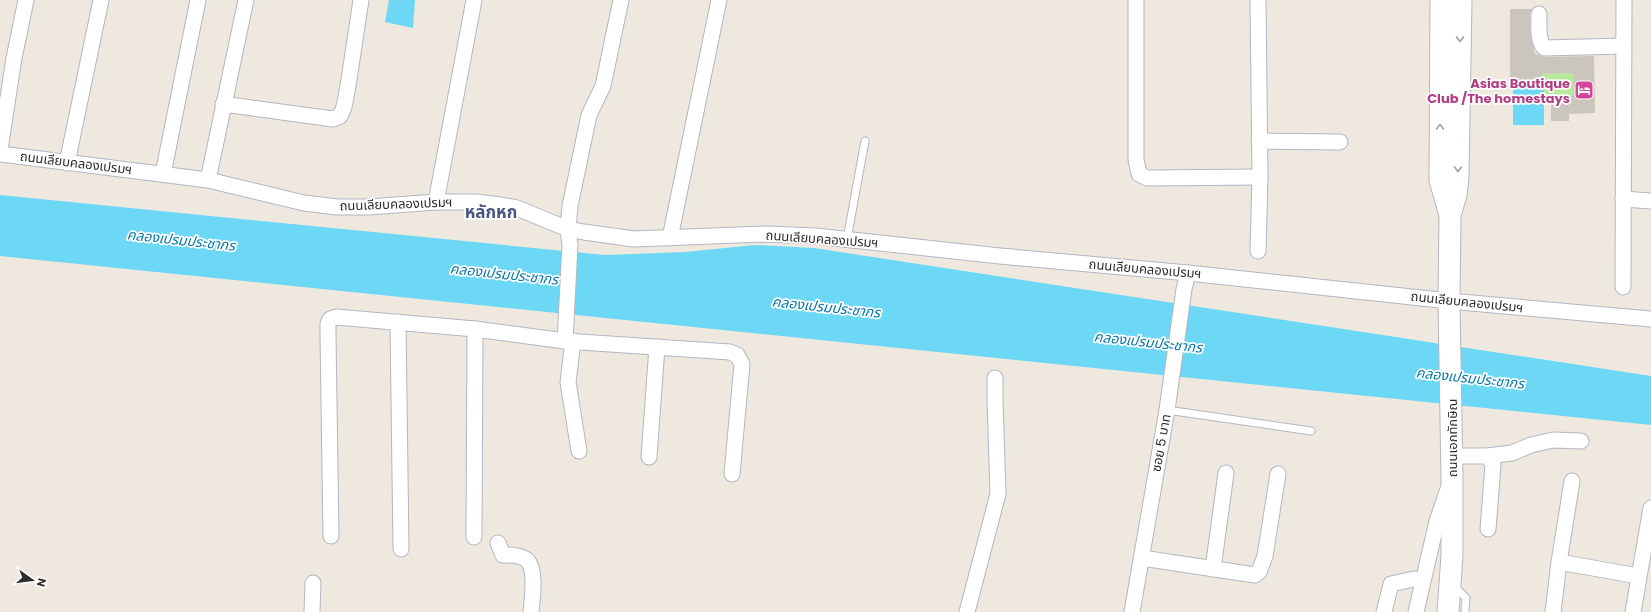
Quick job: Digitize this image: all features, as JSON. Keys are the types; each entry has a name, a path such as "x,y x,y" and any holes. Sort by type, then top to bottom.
{"street":[{"path":"0,149 14,58 26,0"},
{"path":"67,163 101,0"},
{"path":"163,174 198,0"},
{"path":"208,180 246,0"},
{"path":"223,104 332,119 340,116 344,108 348,86 361,0"},
{"path":"436,202 474,0"},
{"path":"579,451 568,382 567,338 570,245 568,229 570,206 589,115 603,86 621,0"},
{"path":"670,238 720,0"},
{"path":"1136,0 1136,160 1139,174 1146,178 1260,177"},
{"path":"1258,0 1260,177 1258,251"},
{"name":"ถนนเอกทักษิณ","path":"1441,0 1440,180 1450,216"},
{"name":"ถนนเอกทักษิณ","path":"1448,612 1452,479 1449,301 1450,216 1456,195 1458,178 1461,0"},
{"path":"1623,287 1624,0"},
{"path":"1539,14 1539,36 1541,44 1544,48 1623,46"},
{"path":"1259,141 1340,142"},
{"name":"ถนนเลียบคลองเปรมฯ","path":"0,154 208,180 304,203 337,207 369,207 436,202 476,202 517,208 568,229 634,239 767,234 815,236 1000,256 1188,273 1449,301 1651,320"},
{"path":"1623,198 1651,201"},
{"name":"ซอย 5 บาท","path":"1132,612 1167,410 1184,289 1188,273"},
{"path":"331,536 328,324 330,318 336,317 657,347 730,352 737,355 742,364 732,474"},
{"path":"398,322 401,549"},
{"path":"474,537 475,329"},
{"path":"649,457 657,347"},
{"path":"967,612 998,494 994,400 995,378"},
{"path":"1452,456 1488,456 1512,453 1532,445 1553,440 1581,441"},
{"path":"1488,456 1494,465 1488,529"},
{"path":"1213,569 1226,473"},
{"path":"1142,558 1255,575 1260,572 1265,556 1278,474"},
{"path":"1416,612 1437,521 1452,479"},
{"path":"1553,612 1559,562 1572,481"},
{"path":"1632,612 1651,508"},
{"path":"498,543 503,554 518,556 526,560 533,571 531,612"},
{"path":"1559,562 1638,576"},
{"path":"1384,612 1391,584 1414,579 1422,581"},
{"path":"312,612 313,583"}],"lane":[{"path":"847,239 865,141"},
{"path":"1167,410 1311,431"},
{"path":"1450,582 1466,598 1465,612"}],"green space":[{"path":"1573,73 1573,96 1544,97 1542,74"}],"water":[{"path":"389,0 415,0 413,28 385,22"},
{"path":"1513,84 1544,84 1544,125 1513,125"},
{"name":"คลองเปรมประชากร","path":"0,195 605,255 685,252 755,245 814,248 1651,376 1651,425 0,256"}],"building":[{"name":"Asias Boutique Club /The homestays","path":"1510,9 1532,9 1530,14 1530,32 1535,54 1544,57 1594,56 1595,113 1569,114 1569,121 1551,121 1551,97 1573,96 1573,73 1542,74 1542,84 1510,84"}],"place":[{"name":"Asias Boutique Club /The homestays","path":"1584,90"}],"district":[{"name":"หลักหก","path":"491,212"}]}
